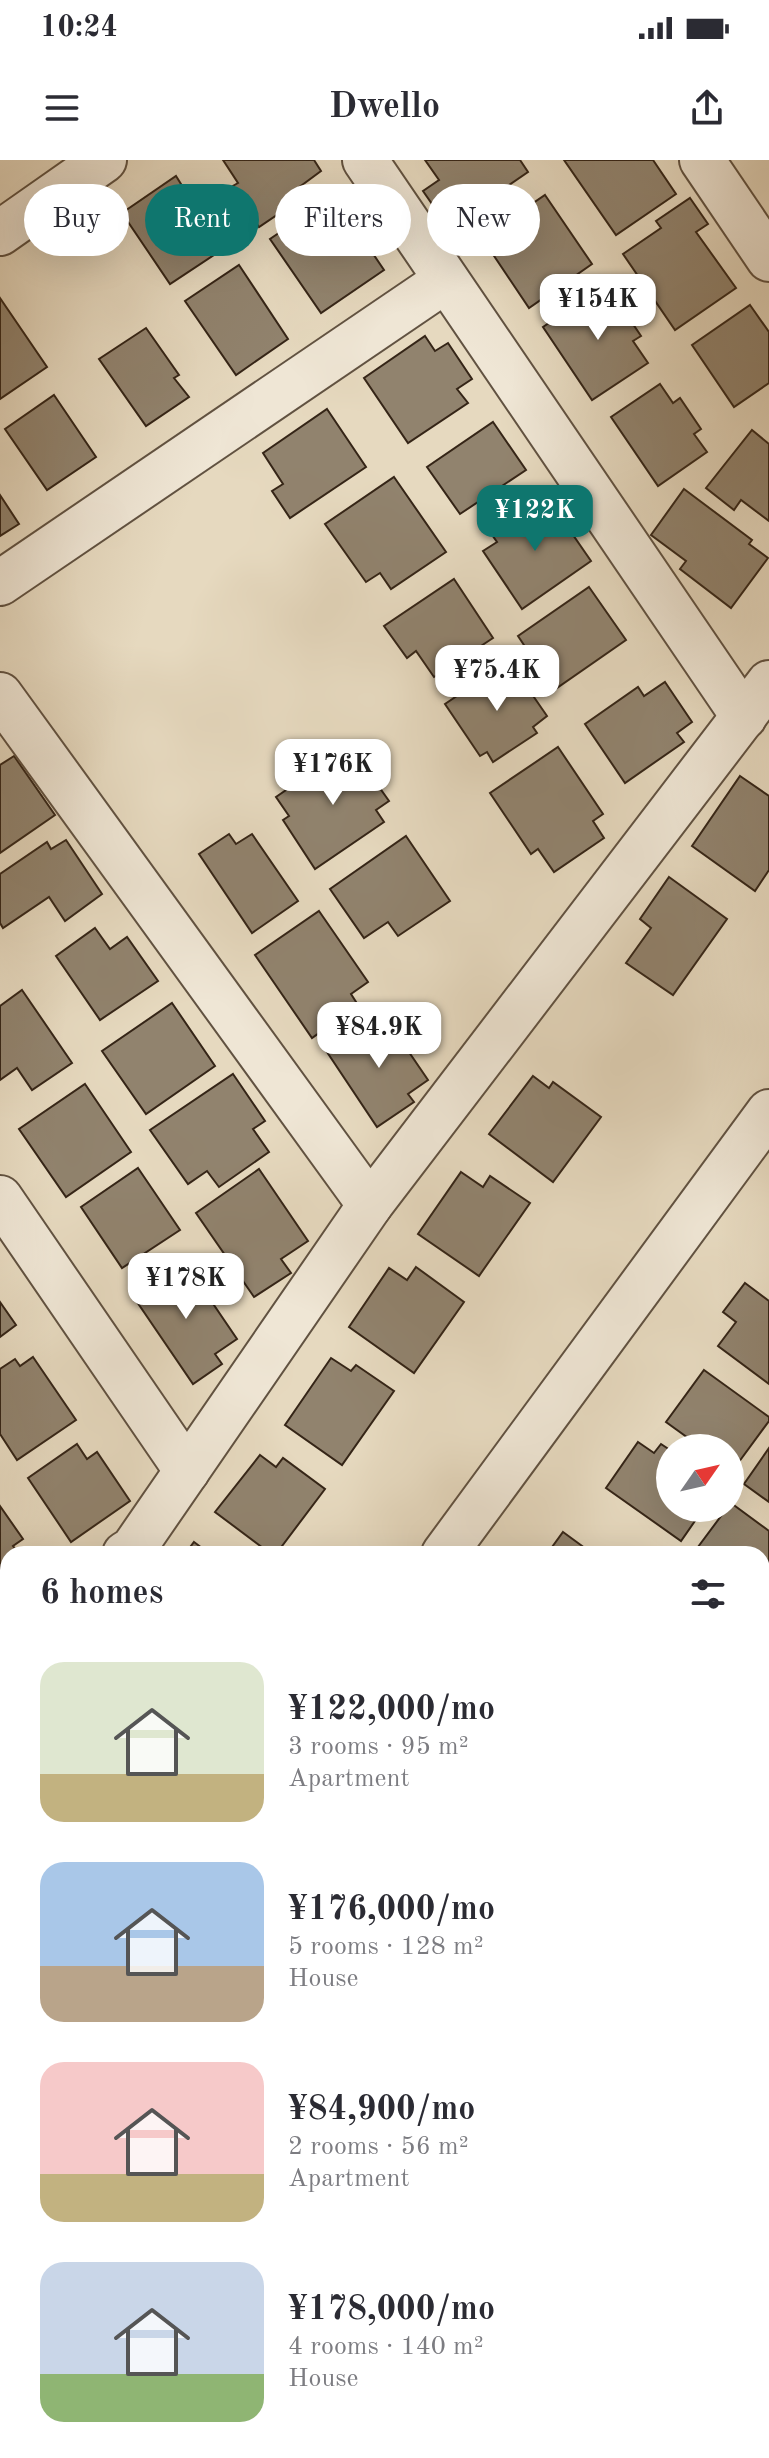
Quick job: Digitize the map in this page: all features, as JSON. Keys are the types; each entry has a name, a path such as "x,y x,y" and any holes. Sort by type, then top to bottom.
{"street":[{"path":"0,233 56,173 104,160"},
{"path":"135,1546 370,1205 757,700 446,280 365,160"},
{"path":"702,160 769,259"},
{"path":"0,583 446,280"},
{"path":"0,695 370,1205"},
{"path":"450,1546 769,1112"},
{"path":"0,1198 187,1471"}],"building":[{"path":"223,160 314,160 321,171 303,184 275,184 275,216 259,227 259,184 238,183"},
{"path":"425,160 520,160 528,172 511,184 433,184 439,180"},
{"path":"564,160 653,160 676,194 616,235"},
{"path":"176,176 181,184 164,184"},
{"path":"545,195 592,264 529,308 494,256 540,256 540,198"},
{"path":"145,197 145,247 129,223 129,208"},
{"path":"690,198 708,224 696,232 736,288 675,330 623,254 661,228 656,221"},
{"path":"151,256 212,256 170,284"},
{"path":"282,256 375,256 384,270 321,313"},
{"path":"239,265 288,339 236,375 185,301"},
{"path":"606,284 641,336 633,341 648,363 592,400 543,327"},
{"path":"0,298 47,367 0,399"},
{"path":"750,305 769,332 769,383 734,407 692,345"},
{"path":"146,328 179,375 174,378 189,397 146,426 99,359"},
{"path":"425,336 435,351 448,343 472,379 457,389 468,403 408,443 364,378"},
{"path":"660,384 673,403 680,398 701,429 694,434 707,452 658,486 611,417"},
{"path":"54,395 96,457 47,490 5,429"},
{"path":"327,409 366,467 290,518 272,491 283,484 263,453"},
{"path":"493,422 526,470 460,514 427,467"},
{"path":"752,430 769,444 769,521 741,500 734,510 706,488"},
{"path":"394,477 446,552 391,589 380,573 366,582 325,524"},
{"path":"684,489 752,540 749,544 768,558 731,608 680,569 686,561 651,535"},
{"path":"0,495 19,524 0,536"},
{"path":"534,501 542,513 553,506 591,561 522,609 483,551 497,542 490,532"},
{"path":"454,579 493,638 434,677 416,651 407,658 384,626"},
{"path":"589,587 626,640 554,690 518,636"},
{"path":"509,661 547,716 533,727 537,733 493,762 487,752 480,756 445,704"},
{"path":"665,682 692,722 677,733 684,742 625,783 585,724 638,687 644,696"},
{"path":"350,746 389,801 376,810 384,822 315,869 283,820 289,816 276,797"},
{"path":"558,747 603,814 593,821 604,838 554,872 538,849 531,854 490,793"},
{"path":"14,756 55,815 0,853 0,765"},
{"path":"740,776 769,796 769,870 755,891 692,846"},
{"path":"229,834 236,844 252,834 298,901 252,933 199,854"},
{"path":"406,836 450,901 398,936 388,922 364,938 330,889"},
{"path":"66,840 102,894 65,921 49,897 3,928 0,923 0,874 47,842 51,849"},
{"path":"669,877 727,919 673,995 626,963 651,928 640,919"},
{"path":"319,911 368,982 351,994 358,1005 312,1038 255,955"},
{"path":"95,928 110,949 127,937 158,981 100,1020 56,956"},
{"path":"22,990 72,1063 32,1090 17,1068 0,1080 0,1006"},
{"path":"172,1003 215,1066 146,1114 102,1051"},
{"path":"383,1014 428,1080 408,1094 414,1102 377,1127 327,1052"},
{"path":"233,1074 265,1121 253,1129 269,1152 219,1187 207,1171 188,1184 150,1130"},
{"path":"533,1076 549,1088 553,1082 601,1117 553,1182 489,1134"},
{"path":"85,1084 131,1152 66,1197 19,1129"},
{"path":"138,1168 180,1230 122,1268 81,1207"},
{"path":"259,1169 308,1241 281,1259 291,1273 254,1297 196,1213"},
{"path":"461,1172 483,1187 490,1176 530,1203 479,1276 418,1234"},
{"path":"184,1261 237,1339 215,1354 222,1364 193,1384 133,1296"},
{"path":"416,1267 464,1302 414,1373 349,1327 389,1268 407,1280"},
{"path":"745,1283 769,1301 769,1384 718,1346 736,1322 723,1312"},
{"path":"0,1302 16,1325 0,1337"},
{"path":"33,1357 76,1420 17,1460 0,1434 0,1369 15,1359 20,1366"},
{"path":"331,1358 351,1371 356,1365 394,1391 342,1465 285,1425"},
{"path":"704,1370 769,1417 744,1455 744,1434 683,1434 666,1422"},
{"path":"638,1442 654,1453 656,1450 656,1522 694,1522 681,1541 606,1488"},
{"path":"77,1444 87,1459 97,1452 130,1501 71,1542 28,1478"},
{"path":"769,1448 769,1502 744,1484"},
{"path":"260,1455 276,1467 283,1458 325,1489 282,1546 260,1546 215,1512"},
{"path":"0,1506 23,1539 13,1546 0,1546"},
{"path":"744,1513 769,1531 769,1546 699,1546 717,1522 744,1522"},
{"path":"563,1532 582,1546 553,1546"}]}
